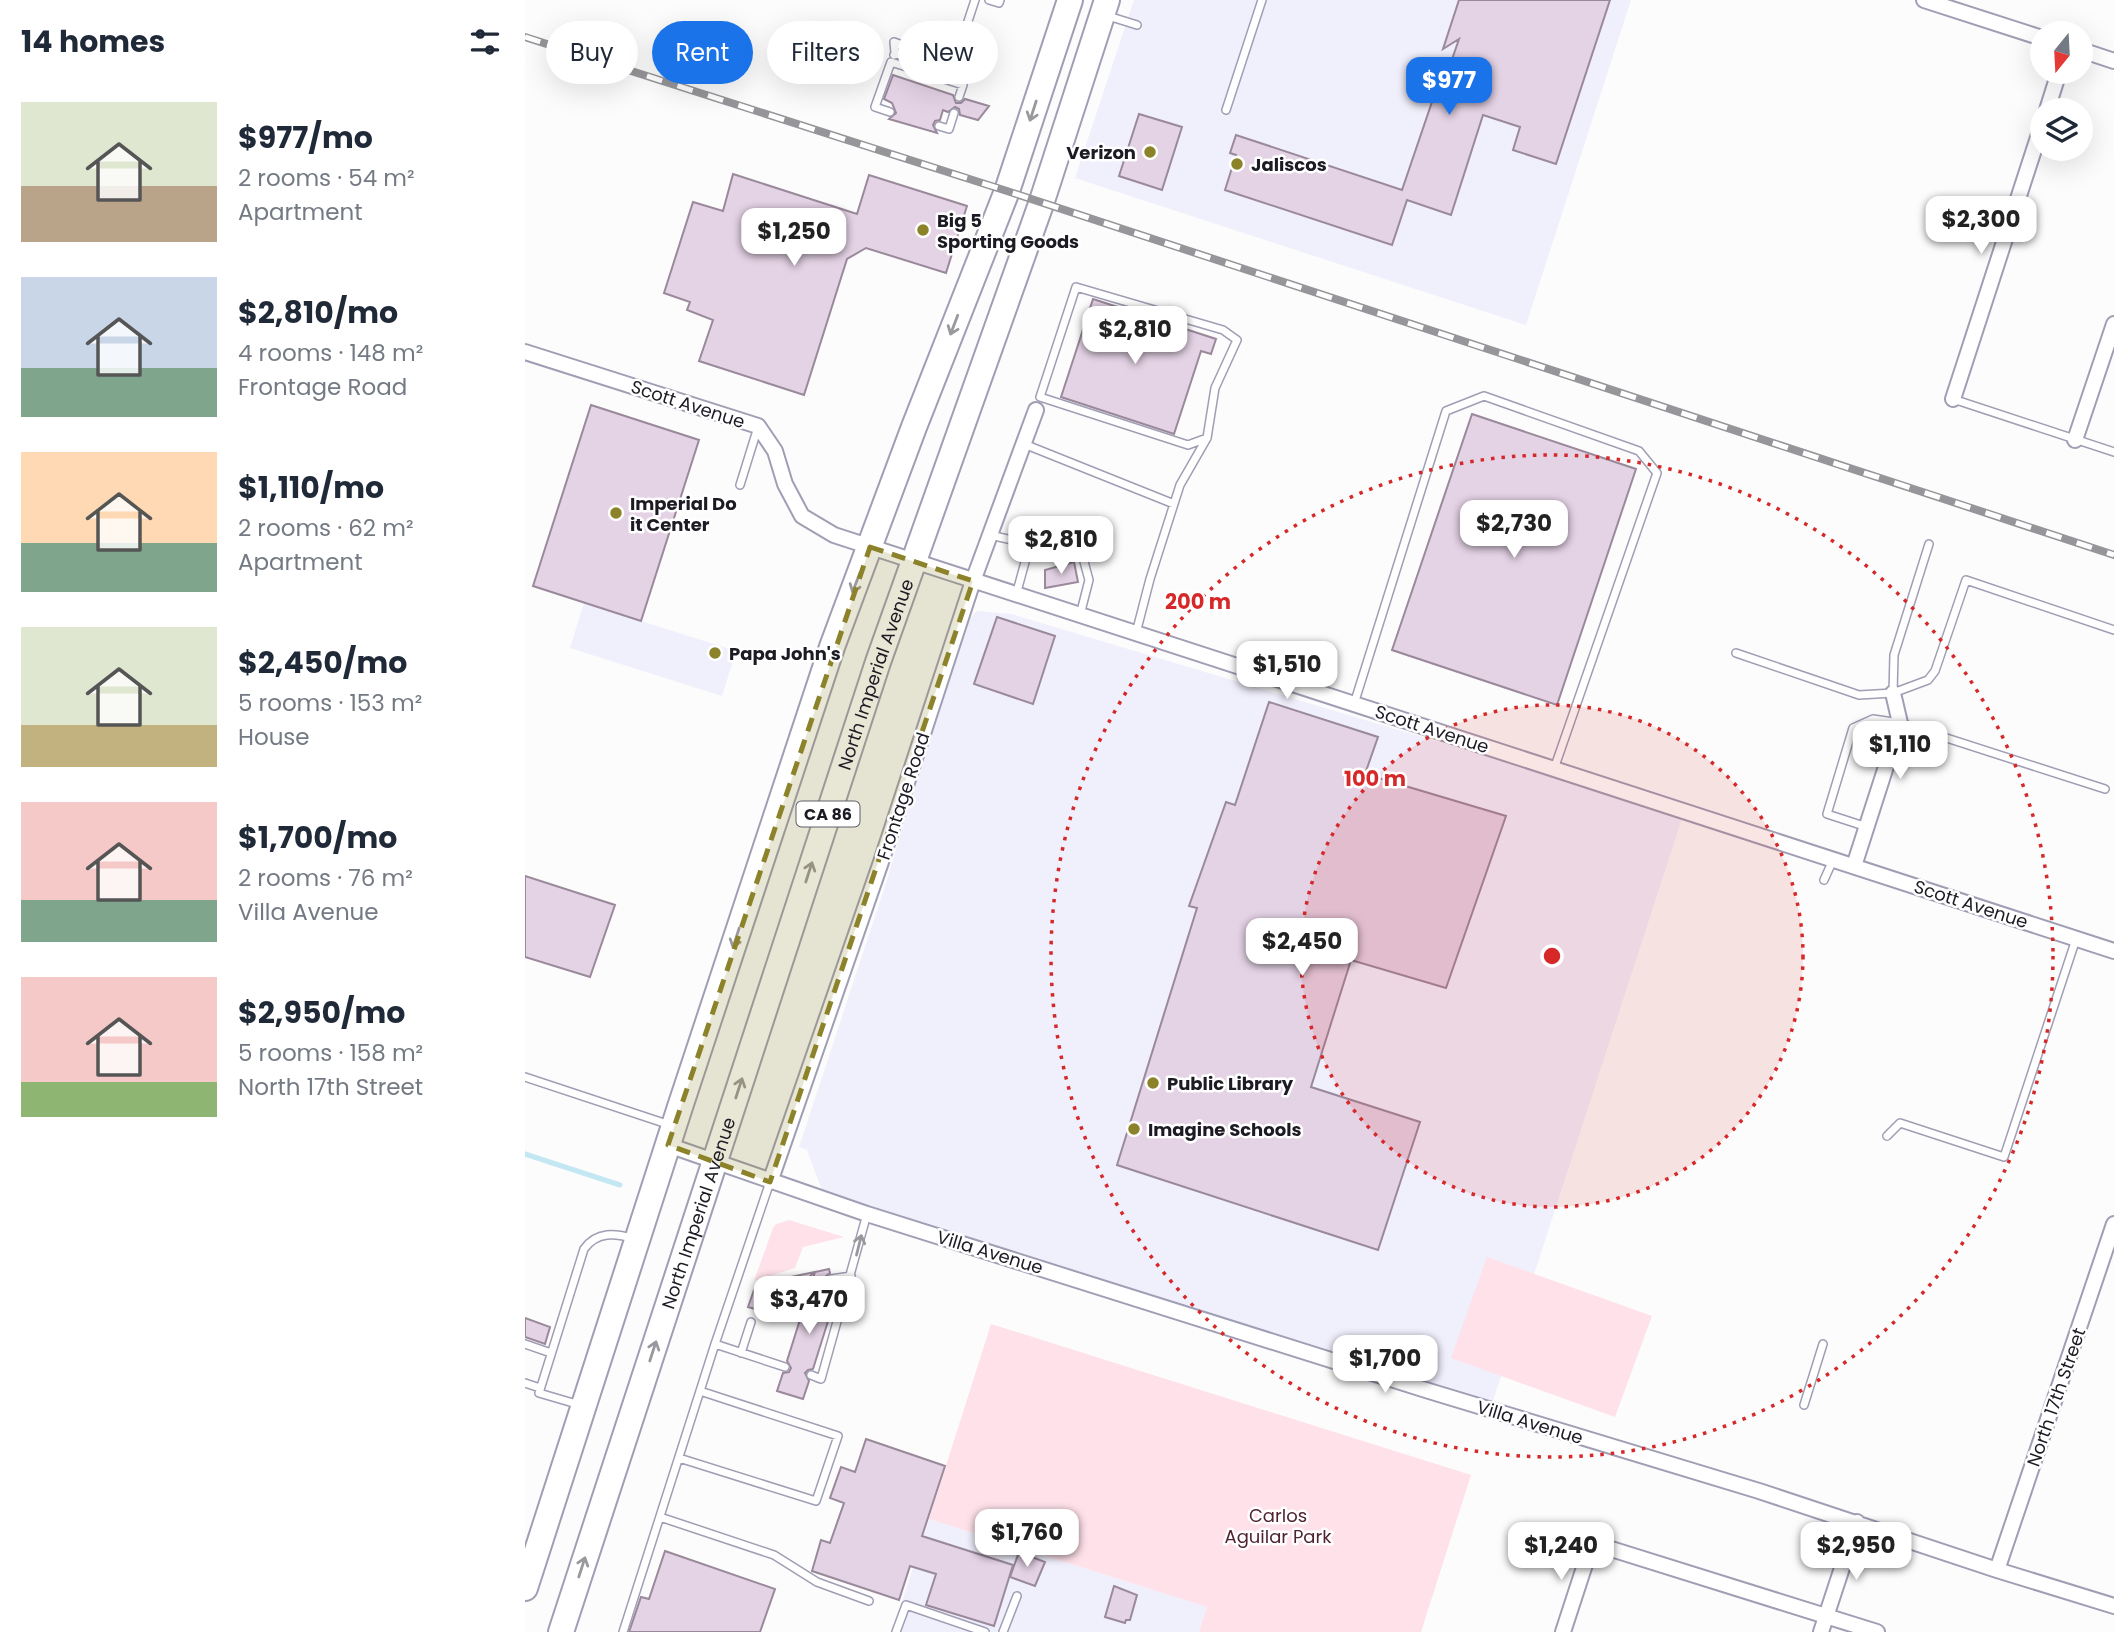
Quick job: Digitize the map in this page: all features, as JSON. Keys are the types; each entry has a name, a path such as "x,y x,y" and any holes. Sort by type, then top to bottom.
{"highway":[{"name":"CA 86","path":"525,1588 537,1539 584,1406 832,647 914,427 1007,191 1070,0"},
{"name":"North Imperial Avenue","path":"561,1632 873,675 1041,204 1102,4"}],"street":[{"path":"1924,0 2030,34"},
{"path":"2093,54 2114,61"},
{"path":"1953,399 2030,161"},
{"path":"2075,440 2114,324"},
{"name":"Scott Avenue","path":"525,352 758,426 775,451 785,484 802,516 834,535 2114,951"},
{"name":"Frontage Road","path":"770,1182 881,862 974,581 1038,403"},
{"path":"1854,866 1900,723 1893,693"},
{"name":"Villa Avenue","path":"671,1136 715,1162 867,1214 1857,1522 1997,1570 2114,1606"},
{"name":"North 17th Street","path":"1997,1570 2114,1224"},
{"path":"1821,1632 1857,1522"},
{"path":"1563,1632 1592,1543 1877,1632"}],"lane":[{"path":"968,21 975,0"},
{"path":"989,0 999,3 1000,0"},
{"path":"1226,110 1262,0"},
{"path":"1102,4 1137,25"},
{"path":"890,112 875,107 891,62 895,53 898,54"},
{"path":"891,62 898,64"},
{"path":"959,97 963,85 961,84"},
{"path":"939,126 949,129 954,113"},
{"path":"1136,634 1150,579 1180,485 1207,438 1215,388 1237,340 1223,330 1076,287 1038,403 1188,445 1207,438"},
{"path":"1354,704 1446,411 1484,396 1639,451 1657,473 1554,769"},
{"path":"1953,399 2114,452"},
{"path":"740,485 758,426"},
{"path":"1024,444 1174,504"},
{"path":"990,535 1030,544 1073,521 1089,580 1080,615"},
{"path":"1016,595 1030,544"},
{"path":"1893,693 1893,655 1930,544"},
{"path":"1736,653 1859,695 1893,693 1928,680 1935,671 1966,580 2114,630"},
{"path":"1867,827 1827,814 1853,728 1873,719 1900,723 2105,789"},
{"path":"1824,880 1834,859"},
{"path":"1887,1136 1900,1124 2004,1157 2076,939"},
{"path":"525,1077 671,1136"},
{"path":"623,1632 770,1182"},
{"path":"811,1375 821,1379 867,1214"},
{"path":"584,1406 539,1393 584,1249 591,1240 608,1234 637,1240"},
{"path":"831,1279 851,1276"},
{"path":"741,1353 751,1322"},
{"path":"525,1344 551,1353"},
{"path":"715,1344 785,1367"},
{"path":"1804,1405 1823,1344"},
{"path":"525,1383 540,1388"},
{"path":"679,1458 817,1501 838,1436 700,1391"},
{"path":"660,1517 774,1555 817,1582 869,1601"},
{"path":"1003,1632 1017,1596"},
{"path":"897,1632 906,1605 985,1632"}],"highlighted area":[{"path":"870,547 973,581 770,1182 668,1145"}],"shaded area":[{"path":"1134,0 1631,0 1526,325 1075,178"},
{"path":"584,603 736,651 722,696 570,648"},
{"path":"977,611 1011,614 1539,772 1682,818 1492,1404 826,1201 807,1150 799,1147 887,880 962,626"},
{"path":"929,1519 1207,1607 1199,1632 892,1632"}],"green space":[{"path":"789,1220 844,1237 803,1247 795,1268 754,1281 773,1228 776,1224"},
{"path":"1487,1257 1652,1316 1615,1417 1451,1358"},
{"name":"Carlos Aguilar Park","path":"991,1324 1471,1475 1421,1632 1199,1632 1207,1607 929,1519"}],"building":[{"path":"1459,0 1610,0 1556,164 1513,150 1520,127 1483,115 1451,215 1407,200 1392,245 1225,190 1236,155 1230,153 1236,135 1402,190 1433,99 1438,100 1459,39 1443,49"},
{"path":"893,75 898,77 898,84 920,84 953,95 956,103 965,99 989,106 978,120 960,115 959,109 955,107 948,112 943,110 940,120 933,125 937,133 889,119 896,113 892,103 884,99"},
{"name":"Verizon","path":"1139,114 1182,127 1162,190 1119,176"},
{"path":"733,174 857,214 869,175 967,206 946,273 866,248 847,259 804,395 699,361 713,320 687,310 690,302 664,293 693,202 723,211"},
{"path":"1093,299 1216,339 1211,354 1201,351 1174,434 1061,397"},
{"name":"Imperial Do it Center","path":"591,405 699,440 641,621 533,586"},
{"path":"1472,414 1636,469 1557,705 1392,650"},
{"path":"1074,562 1078,582 1045,588 1045,570"},
{"path":"997,617 1055,636 1033,704 974,684"},
{"path":"1269,702 1378,737 1365,774 1506,816 1446,988 1351,960 1311,1087 1420,1122 1378,1250 1117,1165 1197,908 1189,906 1226,802 1235,805"},
{"path":"525,876 615,905 590,977 525,957"},
{"path":"829,1269 830,1273 825,1281 832,1285 835,1299 813,1369 805,1373 809,1381 803,1399 777,1391 783,1373 789,1372 791,1368 787,1361 815,1272"},
{"path":"814,1272 776,1315 748,1307 754,1290 768,1287 767,1282"},
{"path":"525,1318 550,1327 545,1344 525,1337"},
{"path":"866,1439 945,1466 922,1536 1013,1565 994,1626 926,1605 936,1574 910,1566 899,1600 812,1571 821,1540 830,1543 844,1503 830,1498 841,1467 855,1472"},
{"path":"665,1551 775,1589 760,1632 629,1632 641,1597 649,1599"},
{"path":"1019,1552 1045,1562 1035,1586 1010,1577"},
{"path":"1114,1586 1137,1595 1130,1620 1125,1623 1105,1617"}],"waterway":[{"path":"525,1154 620,1185"}],"railway":[{"path":"525,37 1007,191 2114,555"}],"place":[{"name":"Verizon","path":"1150,152"},
{"name":"Jaliscos","path":"1237,164"},
{"name":"Big 5 Sporting Goods","path":"923,230"},
{"name":"Imperial Do it Center","path":"616,513"},
{"name":"Papa John's","path":"715,653"},
{"name":"Public Library","path":"1153,1083"},
{"name":"Imagine Schools","path":"1134,1129"}]}
